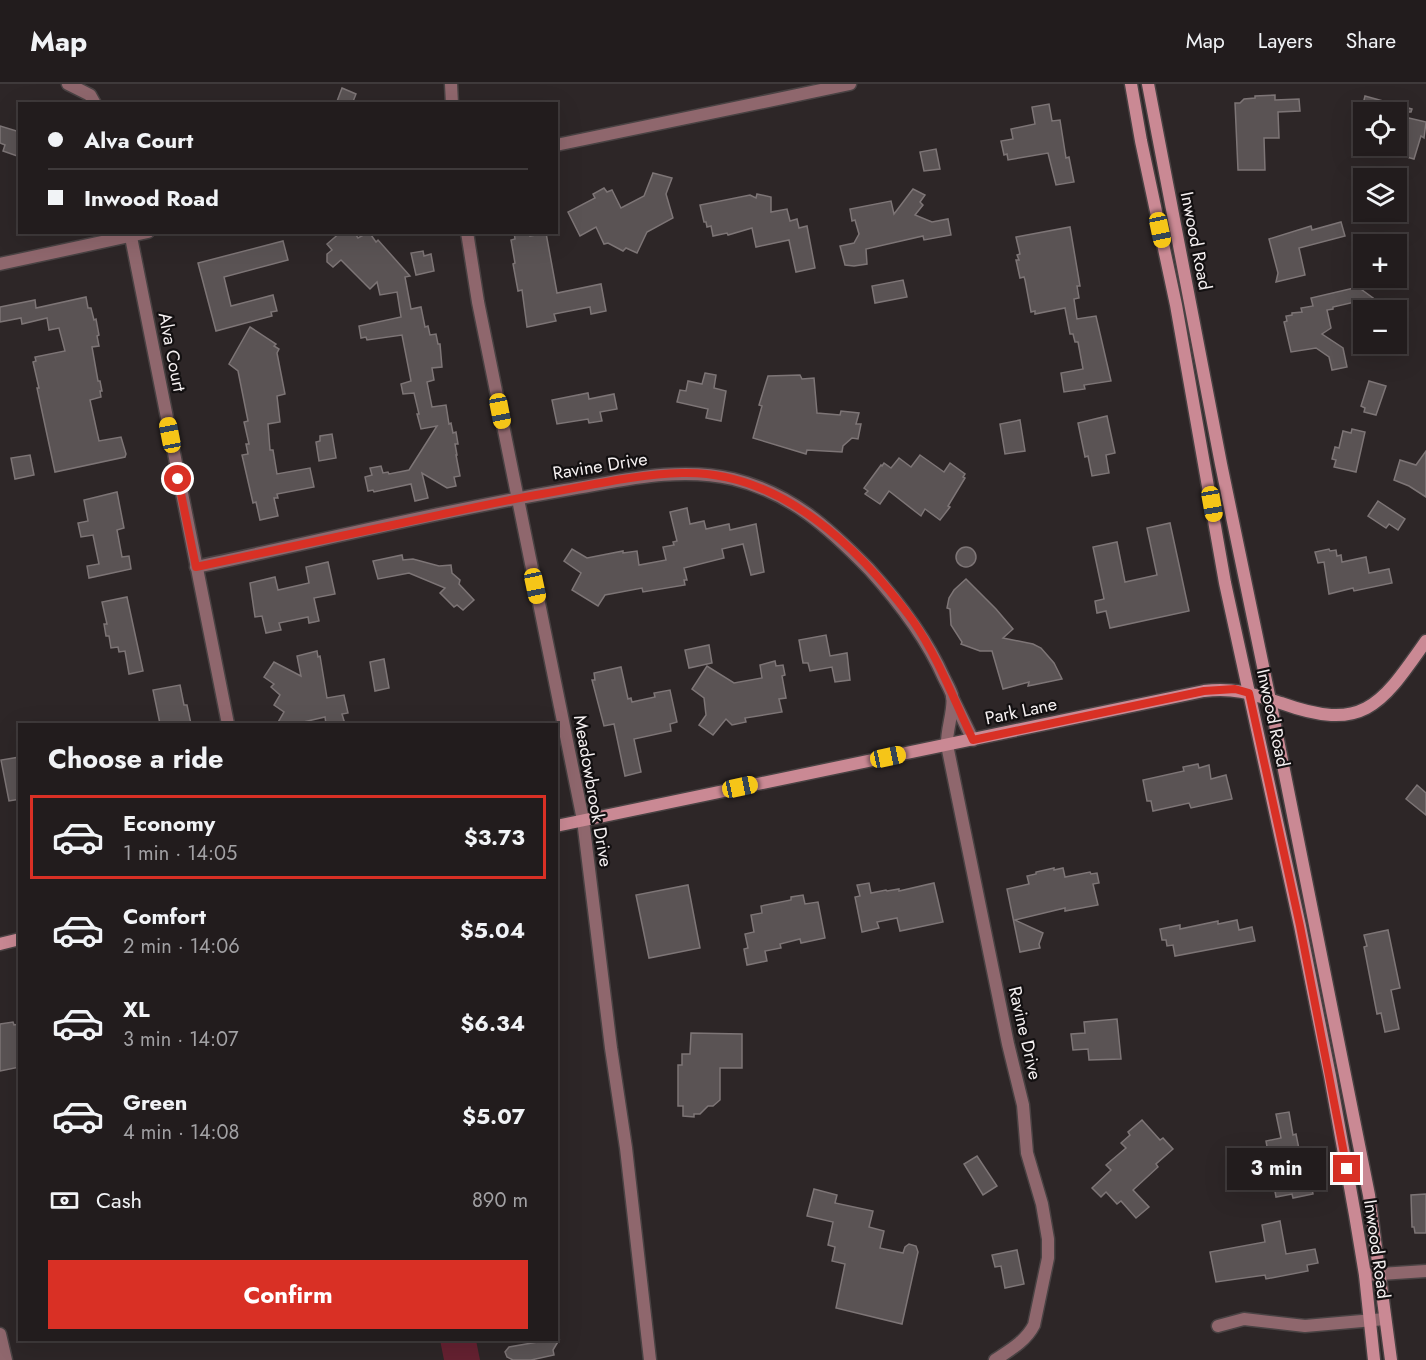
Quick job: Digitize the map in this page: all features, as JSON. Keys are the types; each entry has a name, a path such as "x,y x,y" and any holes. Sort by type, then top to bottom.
{"main road":[{"name":"Inwood Road","path":"1131,84 1143,152 1176,305 1225,583 1300,926 1330,1076 1365,1275 1374,1360"},
{"name":"Inwood Road","path":"1148,84 1221,464 1369,1195 1391,1360"},
{"path":"1176,305 1189,302"},
{"path":"1206,468 1221,464"},
{"name":"Park Lane","path":"558,826 1204,691 1235,689 1318,715 1337,716 1361,712 1371,707 1396,683 1426,641"},
{"path":"1300,926 1314,923"},
{"path":"0,944 18,940"},
{"path":"1330,1076 1344,1073"}],"street":[{"path":"68,84 90,95 94,102"},
{"path":"451,84 452,102"},
{"path":"558,145 850,84"},
{"path":"0,264 130,234"},
{"name":"Alva Court","path":"130,234 228,723"},
{"name":"Meadowbrook Drive","path":"467,234 478,302 583,820 609,1037 627,1158 650,1360"},
{"name":"Ravine Drive","path":"196,567 517,498 651,476 683,472 734,479 777,495 804,511 837,536 877,578 913,622 937,663 973,740"},
{"name":"Ravine Drive","path":"952,697 947,745 1008,1044 1023,1105 1027,1153 1042,1204 1048,1239 1047,1258 1034,1325 1030,1334 995,1360"},
{"path":"1365,1275 1426,1271"},
{"path":"1218,1326 1244,1319 1305,1326 1385,1319"},
{"path":"0,1334 6,1360"}],"shaded area":[{"path":"440,1341 476,1341 480,1360 444,1360"}],"building":[{"path":"342,88 356,94 353,102 337,102"},
{"path":"1275,95 1275,100 1299,99 1300,111 1278,112 1279,138 1264,138 1265,170 1238,170 1235,103 1255,98 1255,96"},
{"path":"1365,96 1387,102 1364,102"},
{"path":"1049,104 1052,121 1060,120 1066,158 1069,157 1074,182 1056,185 1048,153 1008,160 1007,154 1004,155 1001,141 1013,139 1011,129 1035,124 1032,107"},
{"path":"1407,118 1426,122 1424,138 1421,136 1414,159 1403,156 1407,156"},
{"path":"0,126 18,131 18,156 3,151 5,145 0,143"},
{"path":"936,149 940,169 924,171 920,152"},
{"path":"653,173 672,178 666,194 673,218 647,232 637,253 626,248 623,251 608,243 604,244 596,227 580,236 568,212 595,198 593,194 604,188 607,192 612,190 621,208 644,196"},
{"path":"913,189 925,195 920,202 923,205 915,215 932,222 948,219 951,235 924,240 923,236 866,249 867,264 845,265 840,246 854,243 859,234 855,220 852,221 850,209 891,201 894,214"},
{"path":"757,194 771,197 771,212 787,209 790,221 797,219 799,228 807,226 815,268 796,272 789,240 756,247 752,228 728,235 727,233 713,236 711,226 707,227 704,222 700,205 750,195 756,198"},
{"path":"1341,222 1345,236 1299,248 1305,275 1276,282 1278,273 1269,239 1311,226 1312,230"},
{"path":"1070,227 1080,286 1077,286 1079,298 1074,299 1077,319 1096,316 1111,381 1084,385 1085,389 1064,392 1061,373 1083,369 1078,342 1075,342 1073,334 1070,334 1065,308 1035,314 1035,311 1031,312 1025,280 1024,277 1020,278 1016,260 1019,260 1017,255 1020,254 1016,237"},
{"path":"339,234 355,234 358,238 370,234 410,276 405,277 411,309 421,307 425,327 428,326 430,335 436,334 438,344 440,344 442,367 432,368 434,380 427,382 432,407 446,405 449,424 451,423 453,433 456,432 458,444 455,444 456,455 460,476 454,477 456,486 447,488 422,473 428,498 415,501 411,484 374,492 373,490 368,491 365,477 372,475 370,468 381,466 383,473 388,472 389,474 409,470 437,426 421,429 414,393 403,394 401,384 411,381 402,335 367,340 366,337 361,338 359,326 401,317 397,292 380,295 377,282 370,289 341,260 333,267 327,262 327,254 332,250 327,244"},
{"path":"514,234 530,234 530,236 546,234 557,293 601,284 606,311 591,314 590,307 554,314 556,321 527,327 522,290 518,291 513,264 515,263 511,240 515,239"},
{"path":"283,241 288,260 224,277 231,306 273,295 277,311 271,312 272,316 216,331 198,263"},
{"path":"423,251 424,256 431,254 434,271 416,275 411,253"},
{"path":"903,280 907,297 875,303 872,286"},
{"path":"1359,288 1373,298 1371,300 1353,300 1353,302 1327,310 1331,328 1322,334 1343,348 1347,367 1332,370 1329,357 1316,348 1291,352 1284,322 1287,321 1286,316 1302,312 1301,308 1313,306 1311,298"},
{"path":"86,297 88,308 91,308 94,320 96,319 99,335 97,336 99,346 92,347 102,391 100,391 101,397 90,400 99,441 121,437 126,454 125,457 55,472 33,362 36,361 35,357 65,351 59,328 49,330 47,318 22,324 21,318 0,322 0,307 35,300 36,308"},
{"path":"250,327 276,344 274,346 279,349 277,353 285,394 277,396 280,422 268,424 270,450 273,450 277,474 310,468 314,487 277,494 278,498 274,498 278,516 260,520 256,502 253,503 242,455 248,454 246,444 249,444 244,422 248,421 238,371 229,364"},
{"path":"705,373 716,375 714,388 726,391 721,421 706,418 708,409 677,402 680,390 686,391 688,381 702,384"},
{"path":"800,375 802,379 814,378 817,413 840,415 841,411 859,413 856,424 861,424 858,439 852,438 843,446 842,452 807,450 806,454 753,438 762,406 759,405 768,376"},
{"path":"1369,381 1386,386 1376,415 1364,412 1365,408 1361,406"},
{"path":"588,393 589,399 614,394 617,409 600,412 602,421 589,423 588,419 557,424 552,400"},
{"path":"1107,416 1115,453 1106,455 1109,473 1092,476 1088,456 1085,457 1078,423"},
{"path":"1020,420 1025,451 1005,454 1000,424"},
{"path":"1352,429 1365,432 1356,472 1334,467 1336,460 1332,459 1335,447 1339,448 1343,431 1351,433"},
{"path":"332,434 336,458 319,461 316,442 320,441 320,436"},
{"path":"1426,451 1426,497 1394,480 1400,460 1416,465"},
{"path":"30,455 34,475 15,479 11,458"},
{"path":"920,455 944,472 950,463 965,474 963,477 965,478 948,506 950,507 940,520 925,509 921,516 889,491 880,504 865,494 868,491 864,488 881,465 884,463 891,468 899,458 911,467"},
{"path":"117,492 124,528 117,530 122,557 129,556 131,569 89,578 87,566 99,564 93,535 81,537 78,523 88,521 84,500"},
{"path":"1378,501 1405,519 1398,530 1389,524 1386,528 1368,516"},
{"path":"687,508 690,524 704,521 706,529 729,524 730,530 756,524 764,572 751,575 743,544 722,549 724,558 684,568 687,580 684,580 685,585 643,592 642,588 605,595 598,606 572,590 581,573 564,561 572,549 587,558 623,551 623,553 637,551 639,565 666,560 663,547 674,545 673,542 677,541 670,512"},
{"path":"1170,523 1189,611 1110,628 1106,611 1097,613 1095,601 1104,599 1093,547 1117,542 1125,582 1157,575 1147,528"},
{"path":"962,547 970,547 976,553 976,561 970,567 962,567 956,561 956,553"},
{"path":"1329,549 1330,551 1336,550 1337,556 1341,555 1342,562 1366,557 1369,573 1389,569 1392,583 1329,594 1324,562 1318,563 1315,552"},
{"path":"402,555 403,560 413,559 439,566 451,565 452,573 460,580 459,584 474,600 463,610 457,605 454,607 440,593 445,588 409,573 378,579 373,561"},
{"path":"328,562 335,594 314,598 319,621 309,623 308,617 279,623 281,630 266,633 262,616 255,617 250,583 275,577 278,590 309,583 306,567"},
{"path":"966,579 1013,629 1003,638 1033,644 1041,648 1054,663 1062,679 1028,686 1029,682 1003,689 992,651 980,651 961,644 962,642 951,625 950,609 947,608 949,598"},
{"path":"127,597 143,671 129,674 125,651 119,652 118,647 111,648 109,636 106,636 104,624 107,624 102,602"},
{"path":"826,635 830,656 847,653 850,680 835,682 832,667 810,671 808,663 803,663 799,640"},
{"path":"709,645 712,663 689,668 685,650"},
{"path":"317,651 318,657 320,656 327,698 344,695 348,713 342,714 345,723 326,723 325,717 299,723 278,723 284,712 274,705 280,695 271,687 274,684 264,677 274,662 301,676 297,656"},
{"path":"384,659 389,688 375,691 370,662"},
{"path":"775,661 776,666 783,665 785,675 782,676 786,698 779,699 782,712 745,718 746,722 732,725 726,719 713,735 699,725 706,715 704,698 692,689 707,666 734,683 762,678 760,665"},
{"path":"621,667 628,699 631,698 632,702 655,697 654,693 670,690 677,722 670,724 671,731 634,739 641,772 625,776 614,724 604,726 592,680 595,680 594,673"},
{"path":"180,685 191,723 160,723 153,690"},
{"path":"18,757 18,799 9,801 1,760"},
{"path":"1198,764 1199,768 1209,765 1211,779 1226,775 1232,799 1191,808 1189,803 1153,811 1151,801 1147,801 1143,780 1184,771 1183,767"},
{"path":"1417,785 1426,793 1426,815 1406,799"},
{"path":"1054,868 1054,870 1063,868 1065,877 1090,872 1091,874 1097,873 1099,883 1093,884 1098,905 1065,911 1065,908 1015,920 1043,933 1040,948 1020,952 1007,889 1029,884 1027,876"},
{"path":"869,883 871,893 899,889 899,891 934,883 943,922 900,931 897,918 877,922 879,928 862,932 855,897 860,896 857,885"},
{"path":"688,885 700,948 649,958 636,895"},
{"path":"803,895 805,904 818,902 825,938 801,943 800,939 780,944 781,948 765,951 767,961 747,965 744,949 748,948 745,934 754,932 751,915 762,913 761,906"},
{"path":"1237,920 1239,930 1252,927 1255,941 1175,956 1173,945 1167,946 1166,940 1162,940 1160,929 1180,925 1180,929 1218,921 1218,924"},
{"path":"1388,930 1400,988 1391,990 1399,1029 1385,1032 1381,1013 1377,1014 1364,947 1367,946 1364,935"},
{"path":"1117,1019 1121,1059 1089,1060 1088,1049 1073,1050 1071,1034 1085,1033 1084,1022"},
{"path":"13,1022 14,1025 18,1024 18,1067 0,1071 0,1024"},
{"path":"691,1033 742,1034 742,1068 720,1068 720,1100 713,1106 708,1106 700,1114 694,1114 694,1117 683,1116 683,1106 678,1106 678,1065 682,1065 682,1054 690,1054"},
{"path":"1289,1112 1293,1135 1296,1134 1303,1169 1308,1168 1313,1194 1293,1198 1292,1194 1276,1197 1266,1141 1281,1138 1276,1114"},
{"path":"1142,1120 1160,1140 1163,1138 1173,1149 1156,1164 1158,1167 1133,1190 1149,1207 1136,1218 1121,1201 1117,1204 1106,1192 1101,1197 1092,1188 1111,1170 1106,1165 1126,1148 1121,1143 1130,1135 1128,1132"},
{"path":"977,1156 997,1186 983,1195 964,1164"},
{"path":"814,1189 837,1195 835,1203 873,1211 869,1227 884,1231 880,1248 903,1253 909,1244 916,1246 918,1252 902,1324 836,1308 845,1264 832,1261 835,1247 828,1245 833,1222 807,1216"},
{"path":"1426,1194 1426,1233 1415,1233 1412,1227 1411,1195"},
{"path":"1280,1221 1286,1254 1315,1249 1318,1263 1307,1265 1308,1271 1266,1279 1265,1275 1216,1282 1210,1252 1265,1242 1262,1225"},
{"path":"1017,1250 1024,1284 1005,1288 1001,1266 995,1267 992,1255"},
{"path":"559,1340 553,1350 554,1355 531,1360 513,1360 507,1357 505,1352 509,1347"}],"route":[{"path":"178,479 196,567 517,498 651,476 683,472 734,479 777,495 804,511 837,536 877,578 913,622 925,642 973,740 1204,691 1235,689 1249,693 1300,926 1347,1169"}]}
